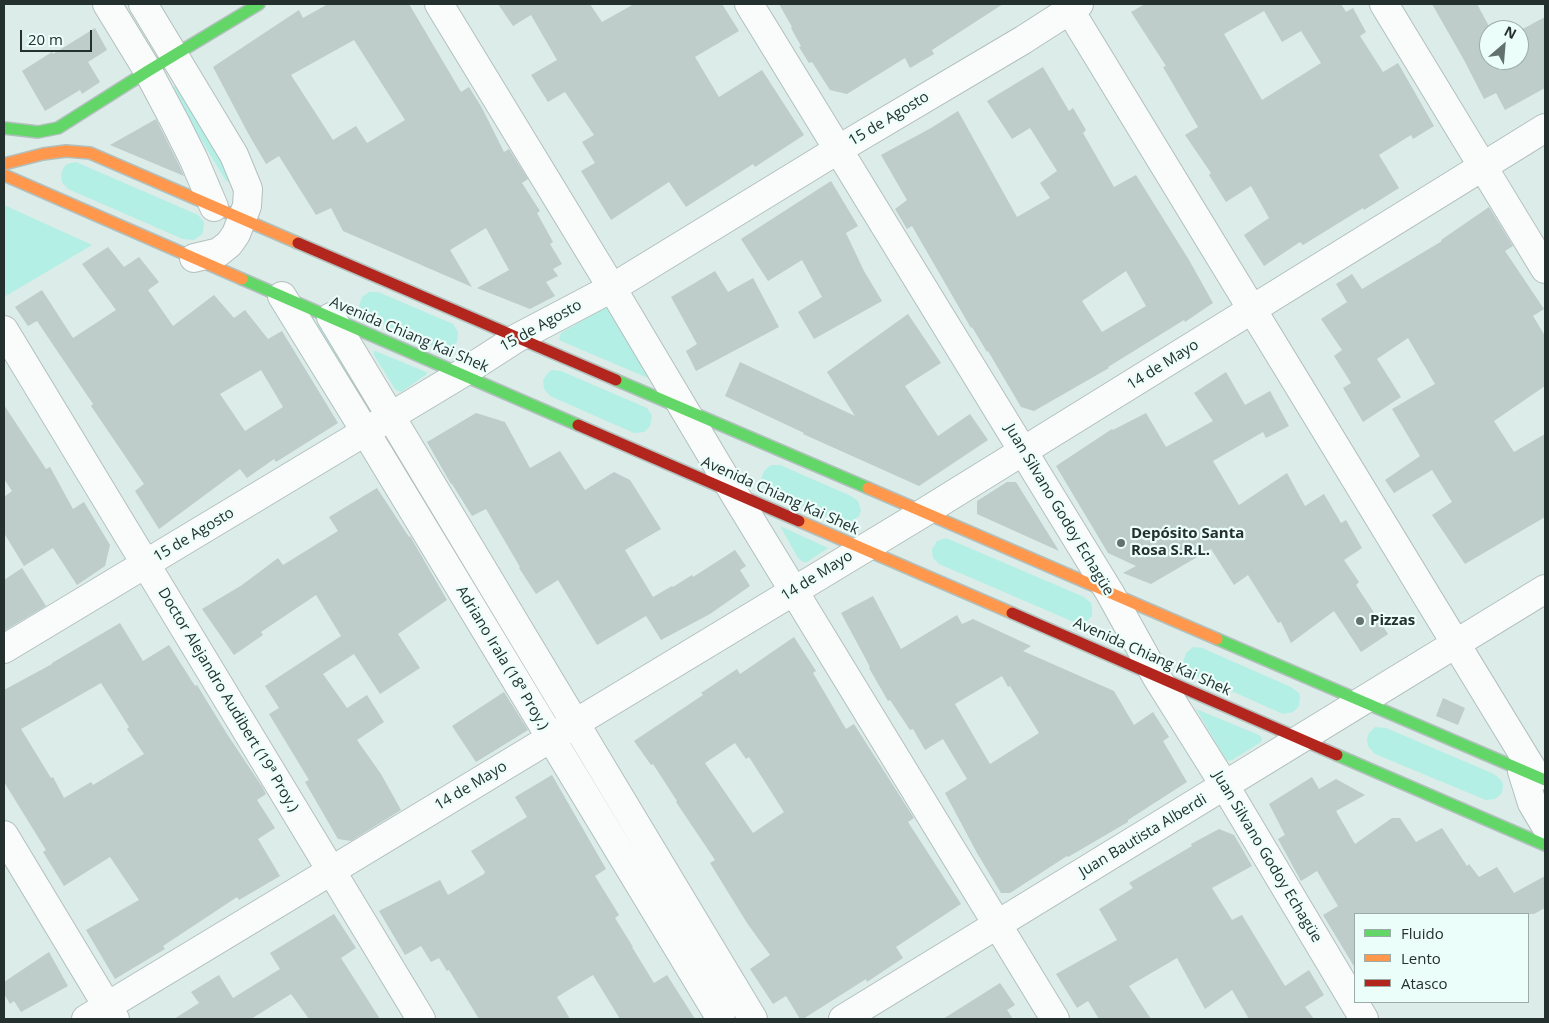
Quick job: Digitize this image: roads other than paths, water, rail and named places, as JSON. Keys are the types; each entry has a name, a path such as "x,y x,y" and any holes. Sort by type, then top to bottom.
{"street":[{"path":"107,4 148,71 194,160 214,208"},
{"path":"143,4 234,155 248,189 247,206 236,234 219,252 194,258"},
{"path":"4,128 38,132 58,128 259,4"},
{"path":"439,4 1055,1019"},
{"name":"Juan Silvano Godoy Echagüe","path":"749,4 1110,593 1156,676 1225,786 1354,1002"},
{"path":"1384,4 1545,269"},
{"path":"1072,6 1252,309 1535,776 1532,803 1545,825"},
{"name":"15 de Agosto","path":"4,649 461,374 517,338 612,288 839,149 1023,40 1072,6"},
{"name":"14 de Mayo","path":"103,1015 331,871 862,548 923,513 1545,128"},
{"path":"4,164 43,154 66,151 90,153 1535,776"},
{"name":"Avenida Chiang Kai Shek","path":"4,175 1020,615 1545,845"},
{"name":"Adriano Irala (18ª Proy.)","path":"282,296 366,431 721,1019"},
{"name":"Adriano Irala (18ª Proy.)","path":"330,317 753,1019"},
{"name":"Doctor Alejandro Audibert (19ª Proy.)","path":"4,330 421,1019"},
{"name":"Juan Bautista Alberdi","path":"843,1019 1545,590"},
{"path":"4,835 103,1015"},
{"name":"Juan Silvano Godoy Echagüe","path":"1354,1003 1364,1019"}],"place":[{"name":"Depósito Santa Rosa S.R.L.","path":"1121,543"},
{"name":"Pizzas","path":"1360,621"}]}
